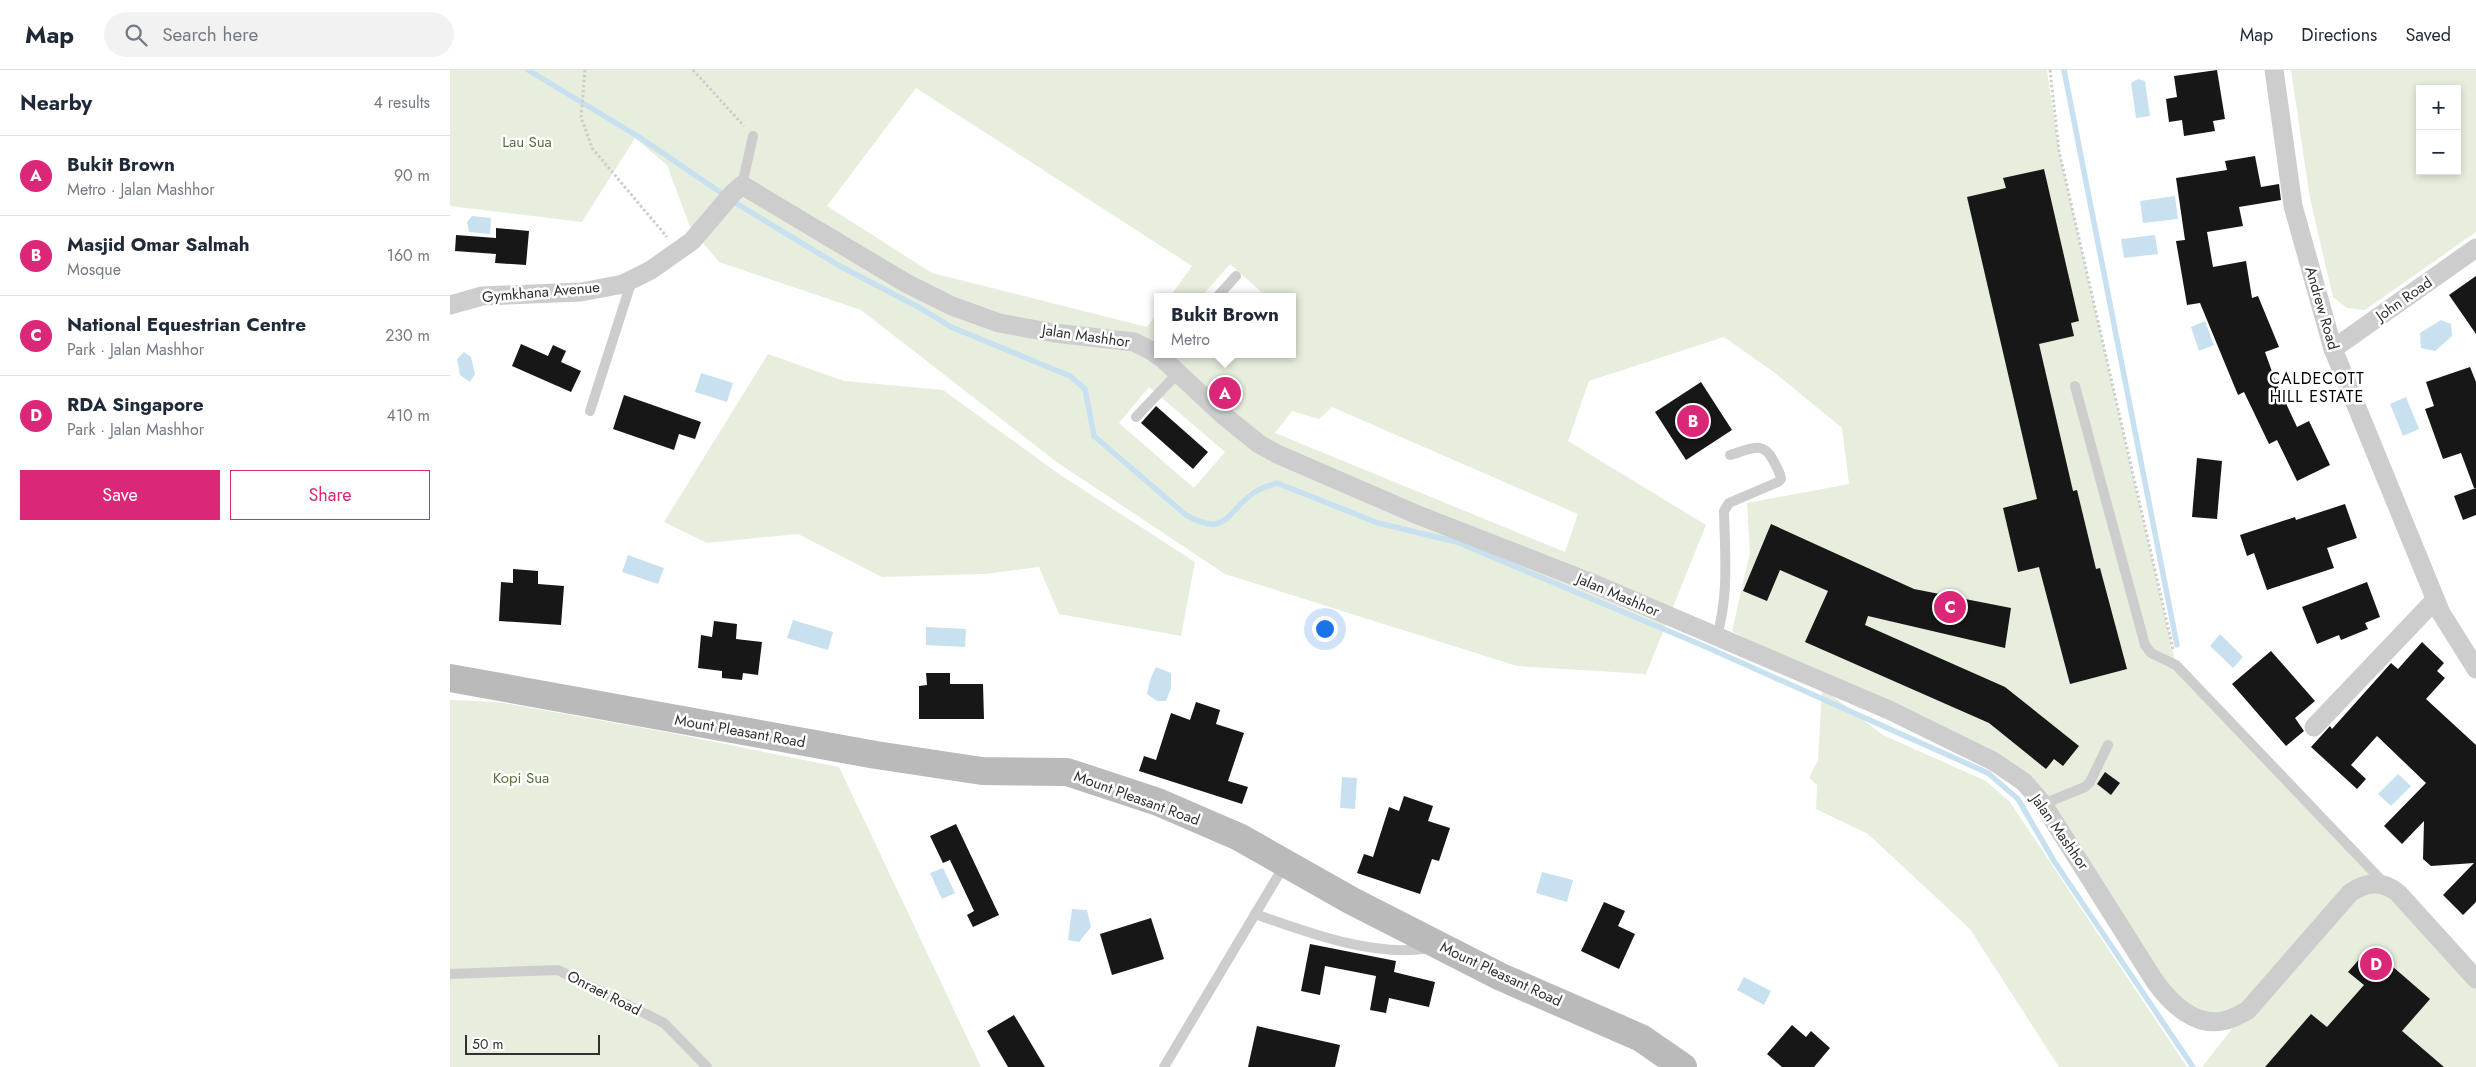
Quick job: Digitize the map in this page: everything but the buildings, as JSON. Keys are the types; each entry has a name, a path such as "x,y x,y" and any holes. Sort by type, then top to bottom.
{"street":[{"name":"Andrew Road","path":"2274,70 2293,206 2333,349 2435,600 2476,669"},
{"name":"Gymkhana Avenue","path":"450,305 482,296 581,292 623,284 651,270 692,241 733,194"},
{"name":"Jalan Mashhor","path":"733,194 952,306 999,323 1054,333 1134,342 1154,351"},
{"name":"John Road","path":"2333,349 2476,248"},
{"name":"Jalan Mashhor","path":"1166,358 1177,374 1223,416 1259,444 1277,454 1418,515 1592,583 1890,710 1993,761 2024,782 2044,804 2165,996 2194,1018 2210,1021 2227,1020 2248,1010 2350,892 2374,883 2387,886"},
{"path":"2314,727 2435,600"},
{"name":"Mount Pleasant Road","path":"450,678 876,755 982,770 1067,772 1158,802 1239,837 1352,901 1440,946 1508,980 1641,1038 1683,1067"},
{"path":"2387,886 2398,893 2476,979"}],"lane":[{"path":"733,194 753,136"},
{"path":"1221,293 1236,276"},
{"path":"590,411 632,279"},
{"path":"1136,418 1177,374"},
{"path":"2075,386 2142,637 2151,653 2176,665 2387,886"},
{"path":"1717,636 1724,611 1727,585 1724,511 1729,503 1778,482 1781,478 1769,452 1764,448 1759,447 1730,455"},
{"path":"2044,804 2085,787 2090,782 2108,744"},
{"path":"1164,1067 1285,863"},
{"path":"1255,914 1318,936 1385,949 1424,949 1440,946"},
{"name":"Onraet Road","path":"450,974 558,970 664,1023 707,1067"}],"path":[{"path":"585,70 581,117 592,148 659,229 681,249"},
{"path":"693,70 753,136"},
{"path":"2050,70 2059,151 2176,665"}],"green space":[{"name":"Lau Sua","path":"450,70 2047,70 2059,151 2176,665 2476,980 2476,1067 2202,1067 2246,1011 2226,1019 2177,1006 2020,782 1810,676 1732,631 1750,553 1747,503 1849,484 1842,428 1775,373 1724,337 1589,381 1568,441 1706,525 1646,674 1517,666 1225,574 1058,463 861,310 719,262 690,227 667,165 635,138 582,222 450,206","holes":["916,88 1192,266 1173,293 1205,293 1230,264 1263,293 1296,293 1296,358 1154,358 1154,317 1147,327 932,273 827,206","1149,387 1225,452 1194,488 1119,423","1332,407 1578,514 1565,552 1275,433 1292,411 1319,419"]},
{"path":"2291,70 2476,70 2476,232 2365,310 2347,308 2333,297 2310,199"},
{"path":"768,354 844,381 943,390 1059,474 1195,562 1181,636 1059,614 1039,567 984,574 882,577 798,534 707,543 664,522"},
{"path":"1822,688 1883,735 1986,781 2010,802 2187,1067 2059,1067 1970,929 1868,834 1816,809 1817,785 1809,778 1818,761"},
{"name":"Kopi Sua","path":"450,700 498,702 671,733 839,767 981,1067 450,1067"}],"water":[{"path":"2138,79 2145,81 2150,116 2136,118 2131,83"},
{"path":"2175,196 2178,219 2143,223 2140,201"},
{"path":"472,216 491,218 490,234 469,232 467,222"},
{"path":"2155,235 2158,254 2124,258 2121,239"},
{"path":"2441,320 2451,324 2452,336 2435,351 2421,348 2420,333"},
{"path":"2205,321 2214,345 2199,351 2191,327"},
{"path":"464,352 471,357 475,374 470,382 460,375 457,359"},
{"path":"701,373 733,383 727,402 695,392"},
{"path":"2406,397 2419,429 2403,436 2390,404"},
{"path":"628,555 664,568 658,584 622,572"},
{"path":"793,620 833,632 828,650 787,638"},
{"path":"926,627 966,629 965,647 926,645"},
{"path":"2220,634 2243,657 2233,668 2210,646"},
{"path":"1156,667 1171,673 1171,688 1166,701 1157,701 1147,694 1150,680"},
{"path":"2398,774 2411,786 2391,806 2378,794"},
{"path":"1342,777 1357,778 1355,809 1340,808"},
{"path":"943,868 955,893 942,899 930,873"},
{"path":"1542,872 1573,880 1567,902 1536,893"},
{"path":"1072,909 1087,910 1091,927 1079,942 1068,940"},
{"path":"1744,977 1771,991 1764,1005 1737,990"}],"waterway":[{"path":"528,70 639,137 739,205 838,265 920,308 951,327 1070,376 1085,389 1094,436 1186,515 1200,522 1211,524 1225,520 1245,499 1255,492 1277,483 1378,523 1457,542 1704,646 1988,773 2018,799 2054,861 2193,1067"},
{"path":"2064,70 2177,645"}],"place":[{"name":"Bukit Brown","path":"1225,393"},
{"name":"Masjid Omar Salmah","path":"1693,421"},
{"name":"National Equestrian Centre","path":"1950,607"},
{"name":"RDA Singapore","path":"2376,964"}],"district":[{"name":"CALDECOTT HILL ESTATE","path":"2317,387"}]}
